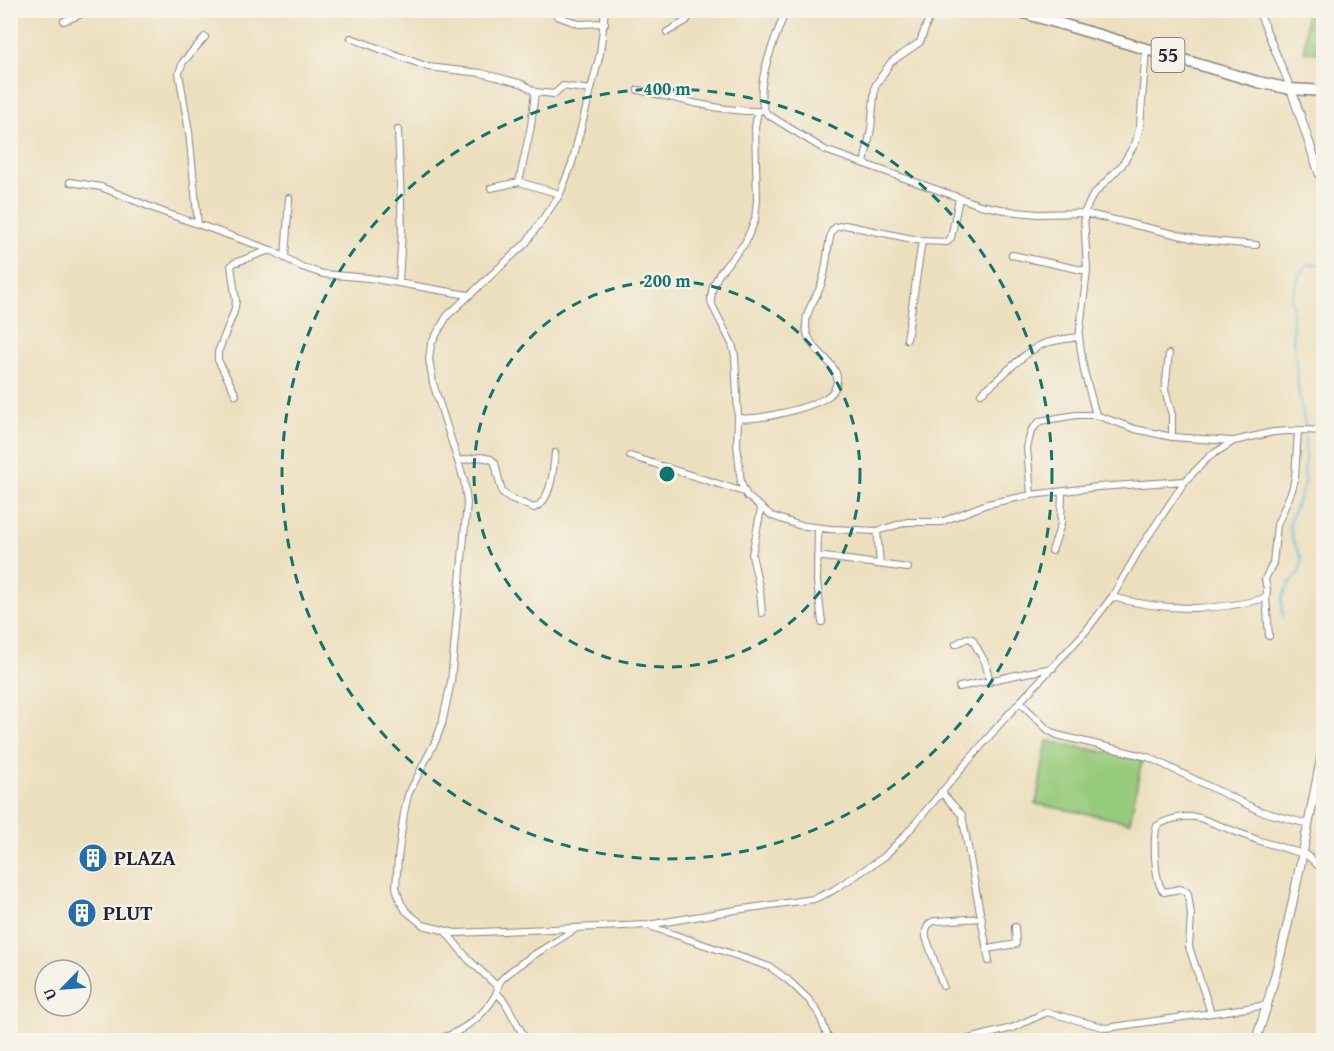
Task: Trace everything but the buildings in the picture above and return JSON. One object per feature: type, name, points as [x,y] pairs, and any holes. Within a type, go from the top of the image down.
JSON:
[{"type":"highway","name":"55","points":[[1014,10],[1258,82],[1323,92]]},
{"type":"street","points":[[64,21],[92,10]]},
{"type":"street","points":[[605,10],[600,54],[572,164],[560,194],[526,243],[447,316],[431,344],[429,359],[433,382],[459,461],[467,503],[451,682],[439,732],[408,795],[401,830],[396,880],[398,894],[406,911],[423,924],[445,932],[648,926],[814,899],[832,891],[884,857],[1020,702],[1086,631],[1112,597],[1141,547],[1185,481],[1210,456],[1234,441],[1273,432],[1321,431]]},
{"type":"street","points":[[667,32],[686,21],[693,10]]},
{"type":"street","points":[[744,493],[737,444],[738,418],[734,350],[712,305],[711,298],[713,285],[719,274],[745,243],[755,220],[757,199],[755,127],[761,110],[763,76],[786,10]]},
{"type":"street","points":[[864,164],[871,129],[875,86],[891,62],[920,42],[932,10]]},
{"type":"street","points":[[1258,10],[1292,89],[1323,187]]},
{"type":"street","points":[[557,16],[579,24],[605,23]]},
{"type":"street","points":[[198,224],[189,132],[179,73],[183,62],[205,37]]},
{"type":"street","points":[[351,38],[428,67],[481,73],[523,84],[536,92],[554,94],[563,86],[590,90]]},
{"type":"street","points":[[1096,415],[1084,371],[1079,336],[1087,271],[1084,213],[1093,195],[1122,165],[1136,141],[1140,126],[1146,49]]},
{"type":"street","points":[[638,90],[708,106],[761,110],[825,150],[980,205],[1038,214],[1084,213],[1200,240],[1256,245]]},
{"type":"street","points":[[519,182],[536,92]]},
{"type":"street","points":[[398,130],[402,229],[399,283]]},
{"type":"street","points":[[70,182],[101,186],[163,212],[271,250],[302,267],[335,276],[369,278],[468,295]]},
{"type":"street","points":[[491,188],[519,182],[560,194]]},
{"type":"street","points":[[285,258],[289,198]]},
{"type":"street","points":[[738,418],[768,417],[817,402],[833,392],[837,383],[836,373],[811,343],[806,322],[822,283],[832,231],[844,225],[943,243],[951,238],[959,198]]},
{"type":"street","points":[[907,339],[922,241]]},
{"type":"street","points":[[236,395],[218,360],[218,352],[236,301],[231,266],[233,263],[271,250]]},
{"type":"street","points":[[1012,255],[1087,271]]},
{"type":"street","points":[[981,393],[1023,357],[1041,345],[1079,336]]},
{"type":"street","points":[[1169,354],[1165,390],[1172,415],[1172,437]]},
{"type":"street","points":[[1031,495],[1027,448],[1034,426],[1040,421],[1058,417],[1096,415],[1135,429],[1172,437],[1234,441]]},
{"type":"street","points":[[1269,636],[1265,579],[1273,562],[1277,525],[1295,478],[1301,430]]},
{"type":"street","points":[[459,461],[480,457],[491,459],[495,464],[502,492],[534,508],[542,504],[548,491],[555,453]]},
{"type":"street","points":[[630,456],[744,493],[761,509],[784,521],[818,528],[877,531],[907,522],[941,522],[987,504],[1031,495],[1185,481]]},
{"type":"street","points":[[1052,551],[1061,524],[1062,492]]},
{"type":"street","points":[[761,509],[752,555],[762,613]]},
{"type":"street","points":[[818,528],[817,582],[822,622]]},
{"type":"street","points":[[877,531],[880,564]]},
{"type":"street","points":[[817,556],[908,568]]},
{"type":"street","points":[[1112,597],[1142,605],[1208,609],[1266,598]]},
{"type":"street","points":[[956,644],[967,638],[972,639],[985,662],[990,682]]},
{"type":"street","points":[[959,687],[1053,668]]},
{"type":"street","points":[[1020,702],[1048,730],[1057,735],[1148,757],[1260,812],[1308,824]]},
{"type":"street","points":[[1256,1041],[1285,940],[1323,744]]},
{"type":"street","points":[[941,792],[962,815],[989,961]]},
{"type":"street","points":[[1211,1013],[1189,947],[1191,915],[1188,894],[1180,889],[1164,892],[1158,884],[1155,839],[1157,826],[1167,820],[1195,817],[1303,854],[1323,871]]},
{"type":"street","points":[[943,986],[926,937],[926,929],[933,921],[982,918]]},
{"type":"street","points":[[648,926],[770,967],[788,980],[808,1000],[819,1014],[829,1041]]},
{"type":"street","points":[[987,949],[1016,944],[1015,927]]},
{"type":"street","points":[[437,1041],[470,1024],[484,1011],[502,978],[576,929]]},
{"type":"street","points":[[445,932],[497,989],[526,1041]]},
{"type":"street","points":[[965,1041],[1012,1028],[1047,1012],[1106,1028],[1268,1005]]},
{"type":"green space","points":[[1306,11],[1323,11],[1323,53],[1305,52]]},
{"type":"green space","points":[[1047,741],[1142,759],[1130,822],[1036,804]]},
{"type":"waterway","points":[[1283,617],[1282,599],[1288,585],[1299,573],[1302,559],[1293,541],[1289,524],[1304,485],[1305,457],[1305,424],[1299,395],[1293,336],[1292,296],[1299,276],[1307,264],[1319,264],[1324,261]]},
{"type":"place","name":"PLAZA","points":[[93,858]]},
{"type":"place","name":"PLUT","points":[[82,913]]}]
